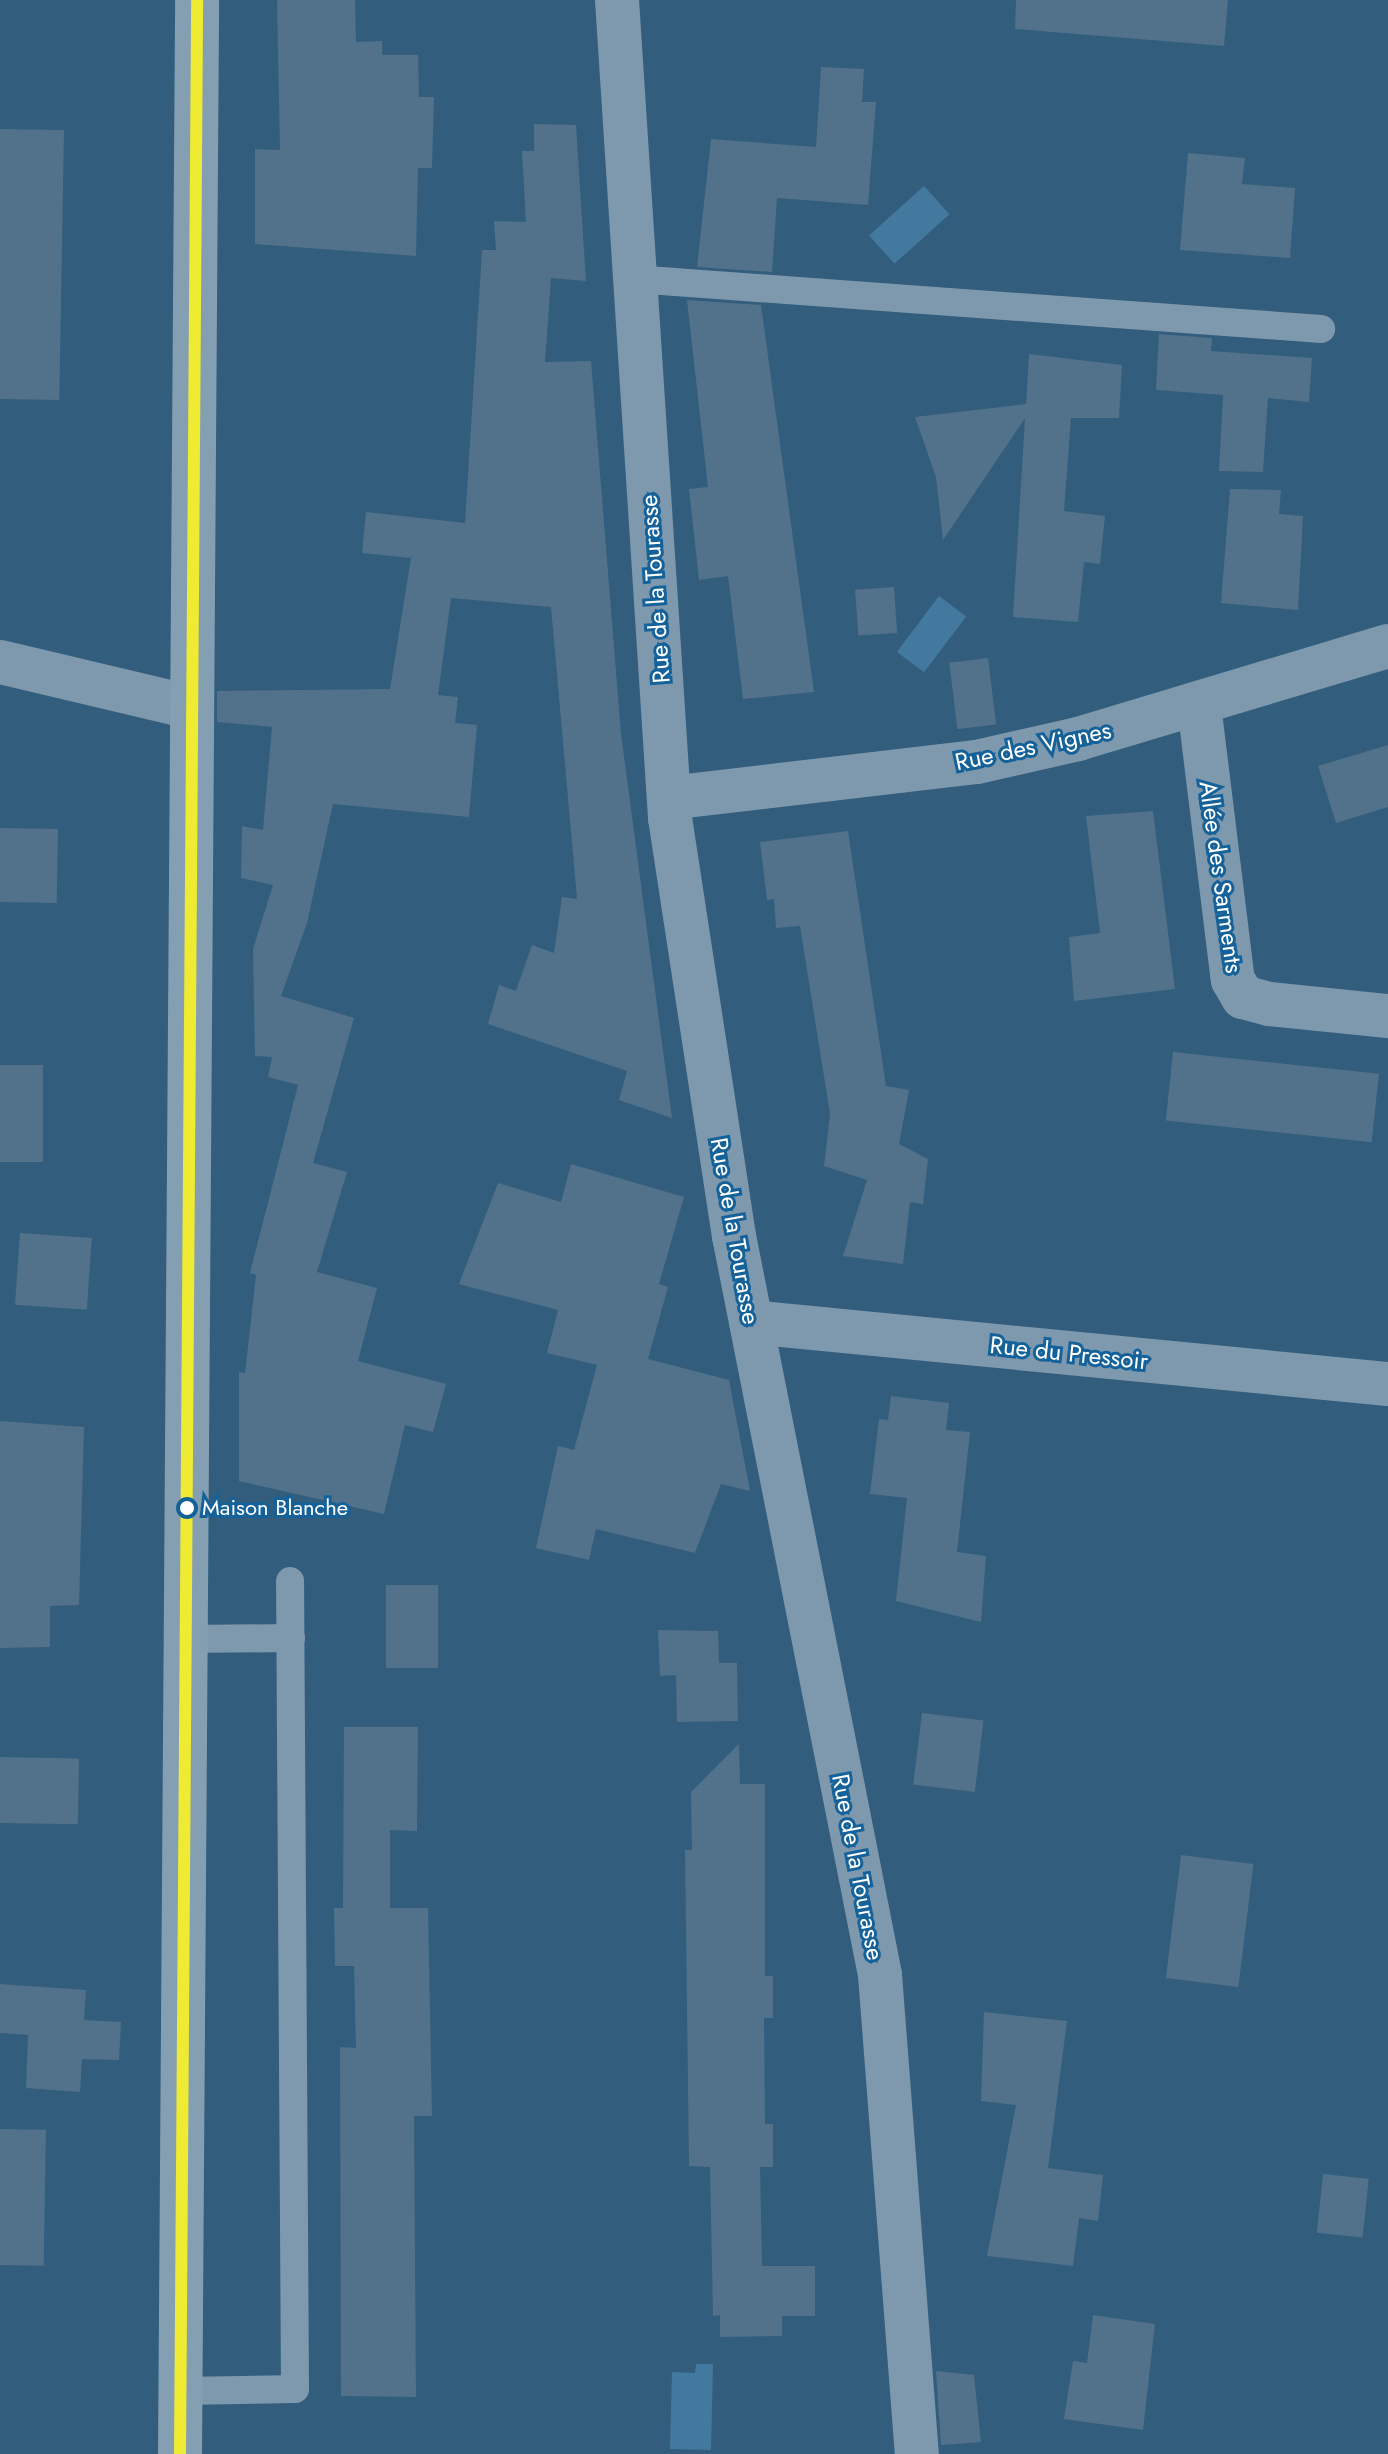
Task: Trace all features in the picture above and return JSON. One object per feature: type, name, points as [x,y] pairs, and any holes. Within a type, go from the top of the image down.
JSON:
[{"type":"main road","points":[[180,2454],[183,1639],[197,0]]},
{"type":"street","name":"Rue de la Tourasse","points":[[617,0],[669,798],[751,1322],[880,1975],[917,2454]]},
{"type":"street","name":"Rue des Vignes","points":[[669,798],[977,762],[1199,705],[1388,646]]},
{"type":"street","points":[[0,662],[190,707]]},
{"type":"street","name":"Allée des Sarments","points":[[1199,705],[1233,980],[1243,997],[1269,1004],[1388,1016]]},
{"type":"street","name":"Rue du Pressoir","points":[[751,1322],[1388,1384]]},
{"type":"lane","points":[[634,279],[1321,329]]},
{"type":"lane","points":[[181,2391],[295,2389],[290,1581]]},
{"type":"lane","points":[[183,1639],[291,1638]]},
{"type":"water","points":[[924,186],[949,214],[894,264],[869,236]]},
{"type":"water","points":[[939,596],[966,616],[924,672],[897,652]]},
{"type":"water","points":[[696,2364],[713,2364],[711,2450],[670,2449],[672,2372],[695,2373]]},
{"type":"building","points":[[277,0],[355,0],[356,42],[382,41],[382,55],[418,55],[419,97],[434,97],[432,168],[418,168],[416,256],[255,244],[255,149],[280,150]]},
{"type":"building","points":[[1016,0],[1228,0],[1224,46],[1015,29]]},
{"type":"building","points":[[821,67],[864,69],[862,102],[876,102],[868,205],[777,198],[772,272],[697,267],[711,139],[816,147]]},
{"type":"building","points":[[534,124],[576,125],[586,281],[551,278],[545,362],[591,361],[621,734],[672,1118],[619,1100],[627,1071],[488,1024],[499,985],[516,991],[532,945],[554,953],[562,897],[577,899],[551,607],[451,598],[438,695],[458,697],[455,723],[477,725],[469,817],[333,804],[307,923],[281,996],[354,1018],[313,1163],[347,1172],[317,1272],[377,1288],[358,1361],[446,1384],[433,1432],[405,1425],[384,1514],[239,1481],[239,1372],[245,1373],[256,1275],[250,1273],[298,1085],[268,1077],[272,1057],[255,1056],[253,949],[273,885],[241,878],[242,826],[263,830],[272,727],[217,722],[217,691],[390,689],[411,558],[362,553],[366,512],[465,523],[482,250],[496,250],[494,221],[526,222],[522,151],[534,151]]},
{"type":"building","points":[[0,129],[64,130],[59,400],[0,399]]},
{"type":"building","points":[[1188,153],[1245,158],[1242,184],[1295,188],[1290,258],[1180,250]]},
{"type":"building","points":[[687,300],[761,305],[814,692],[743,699],[728,576],[699,580],[689,489],[708,487]]},
{"type":"building","points":[[1159,334],[1212,338],[1211,351],[1312,358],[1309,402],[1268,398],[1263,472],[1219,471],[1223,395],[1156,390]]},
{"type":"building","points":[[1029,354],[1122,365],[1119,418],[1071,418],[1064,511],[1105,516],[1100,564],[1084,562],[1078,622],[1013,617],[1025,418],[943,540],[936,477],[915,417],[1026,404]]},
{"type":"building","points":[[1230,489],[1281,490],[1279,514],[1303,516],[1298,610],[1221,603]]},
{"type":"building","points":[[894,587],[897,633],[858,636],[855,590]]},
{"type":"building","points":[[988,658],[996,725],[957,729],[949,663]]},
{"type":"building","points":[[1388,745],[1388,807],[1336,823],[1318,766]]},
{"type":"building","points":[[1153,811],[1175,989],[1074,1001],[1069,937],[1100,933],[1086,816]]},
{"type":"building","points":[[0,828],[58,829],[57,903],[0,902]]},
{"type":"building","points":[[848,831],[886,1086],[909,1090],[899,1144],[928,1159],[923,1204],[910,1202],[903,1264],[843,1256],[867,1180],[824,1166],[830,1114],[800,926],[776,928],[774,899],[767,900],[760,842]]},
{"type":"building","points":[[1173,1052],[1379,1074],[1372,1142],[1166,1121]]},
{"type":"building","points":[[0,1065],[43,1065],[43,1162],[0,1162]]},
{"type":"building","points":[[571,1164],[684,1197],[659,1284],[668,1287],[648,1359],[729,1380],[750,1491],[721,1484],[695,1553],[596,1529],[589,1560],[536,1548],[558,1446],[574,1450],[597,1365],[547,1353],[558,1310],[459,1284],[498,1183],[561,1202]]},
{"type":"building","points":[[20,1233],[92,1238],[87,1310],[15,1305]]},
{"type":"building","points":[[891,1396],[949,1403],[946,1430],[970,1432],[957,1552],[986,1556],[981,1622],[896,1601],[907,1498],[870,1494],[879,1419],[888,1420]]},
{"type":"building","points":[[0,1421],[84,1427],[79,1605],[50,1606],[50,1647],[0,1648]]},
{"type":"building","points":[[386,1585],[438,1585],[438,1668],[386,1668]]},
{"type":"building","points":[[658,1630],[718,1631],[719,1663],[737,1663],[738,1721],[677,1722],[676,1675],[660,1676]]},
{"type":"building","points":[[922,1713],[984,1721],[975,1792],[913,1784]]},
{"type":"building","points":[[344,1727],[418,1727],[417,1831],[390,1830],[390,1908],[428,1908],[432,2116],[414,2116],[416,2397],[341,2396],[340,2047],[356,2048],[354,1966],[335,1966],[334,1908],[343,1908]]},
{"type":"building","points":[[739,1744],[740,1784],[765,1784],[765,1976],[773,1976],[773,2018],[764,2018],[765,2124],[773,2124],[773,2167],[760,2167],[762,2266],[815,2266],[815,2316],[782,2316],[782,2336],[720,2337],[720,2315],[713,2316],[710,2167],[689,2166],[685,1850],[692,1850],[691,1792]]},
{"type":"building","points":[[0,1757],[79,1758],[78,1824],[0,1823]]},
{"type":"building","points":[[1181,1855],[1253,1864],[1238,1987],[1166,1978]]},
{"type":"building","points":[[0,1984],[86,1990],[84,2020],[121,2022],[119,2060],[82,2059],[80,2092],[26,2088],[28,2035],[0,2033]]},
{"type":"building","points":[[984,2012],[1067,2021],[1048,2168],[1103,2175],[1098,2221],[1079,2218],[1073,2266],[987,2256],[1016,2105],[981,2101]]},
{"type":"building","points":[[0,2129],[46,2130],[44,2266],[0,2265]]},
{"type":"building","points":[[1323,2174],[1369,2179],[1363,2237],[1317,2233]]},
{"type":"building","points":[[1093,2315],[1155,2324],[1143,2430],[1064,2419],[1073,2361],[1087,2363]]},
{"type":"building","points":[[936,2371],[974,2375],[981,2442],[941,2445]]},
{"type":"transit line","points":[[180,2454],[197,0]]},
{"type":"place","name":"Maison Blanche","points":[[187,1508]]}]
